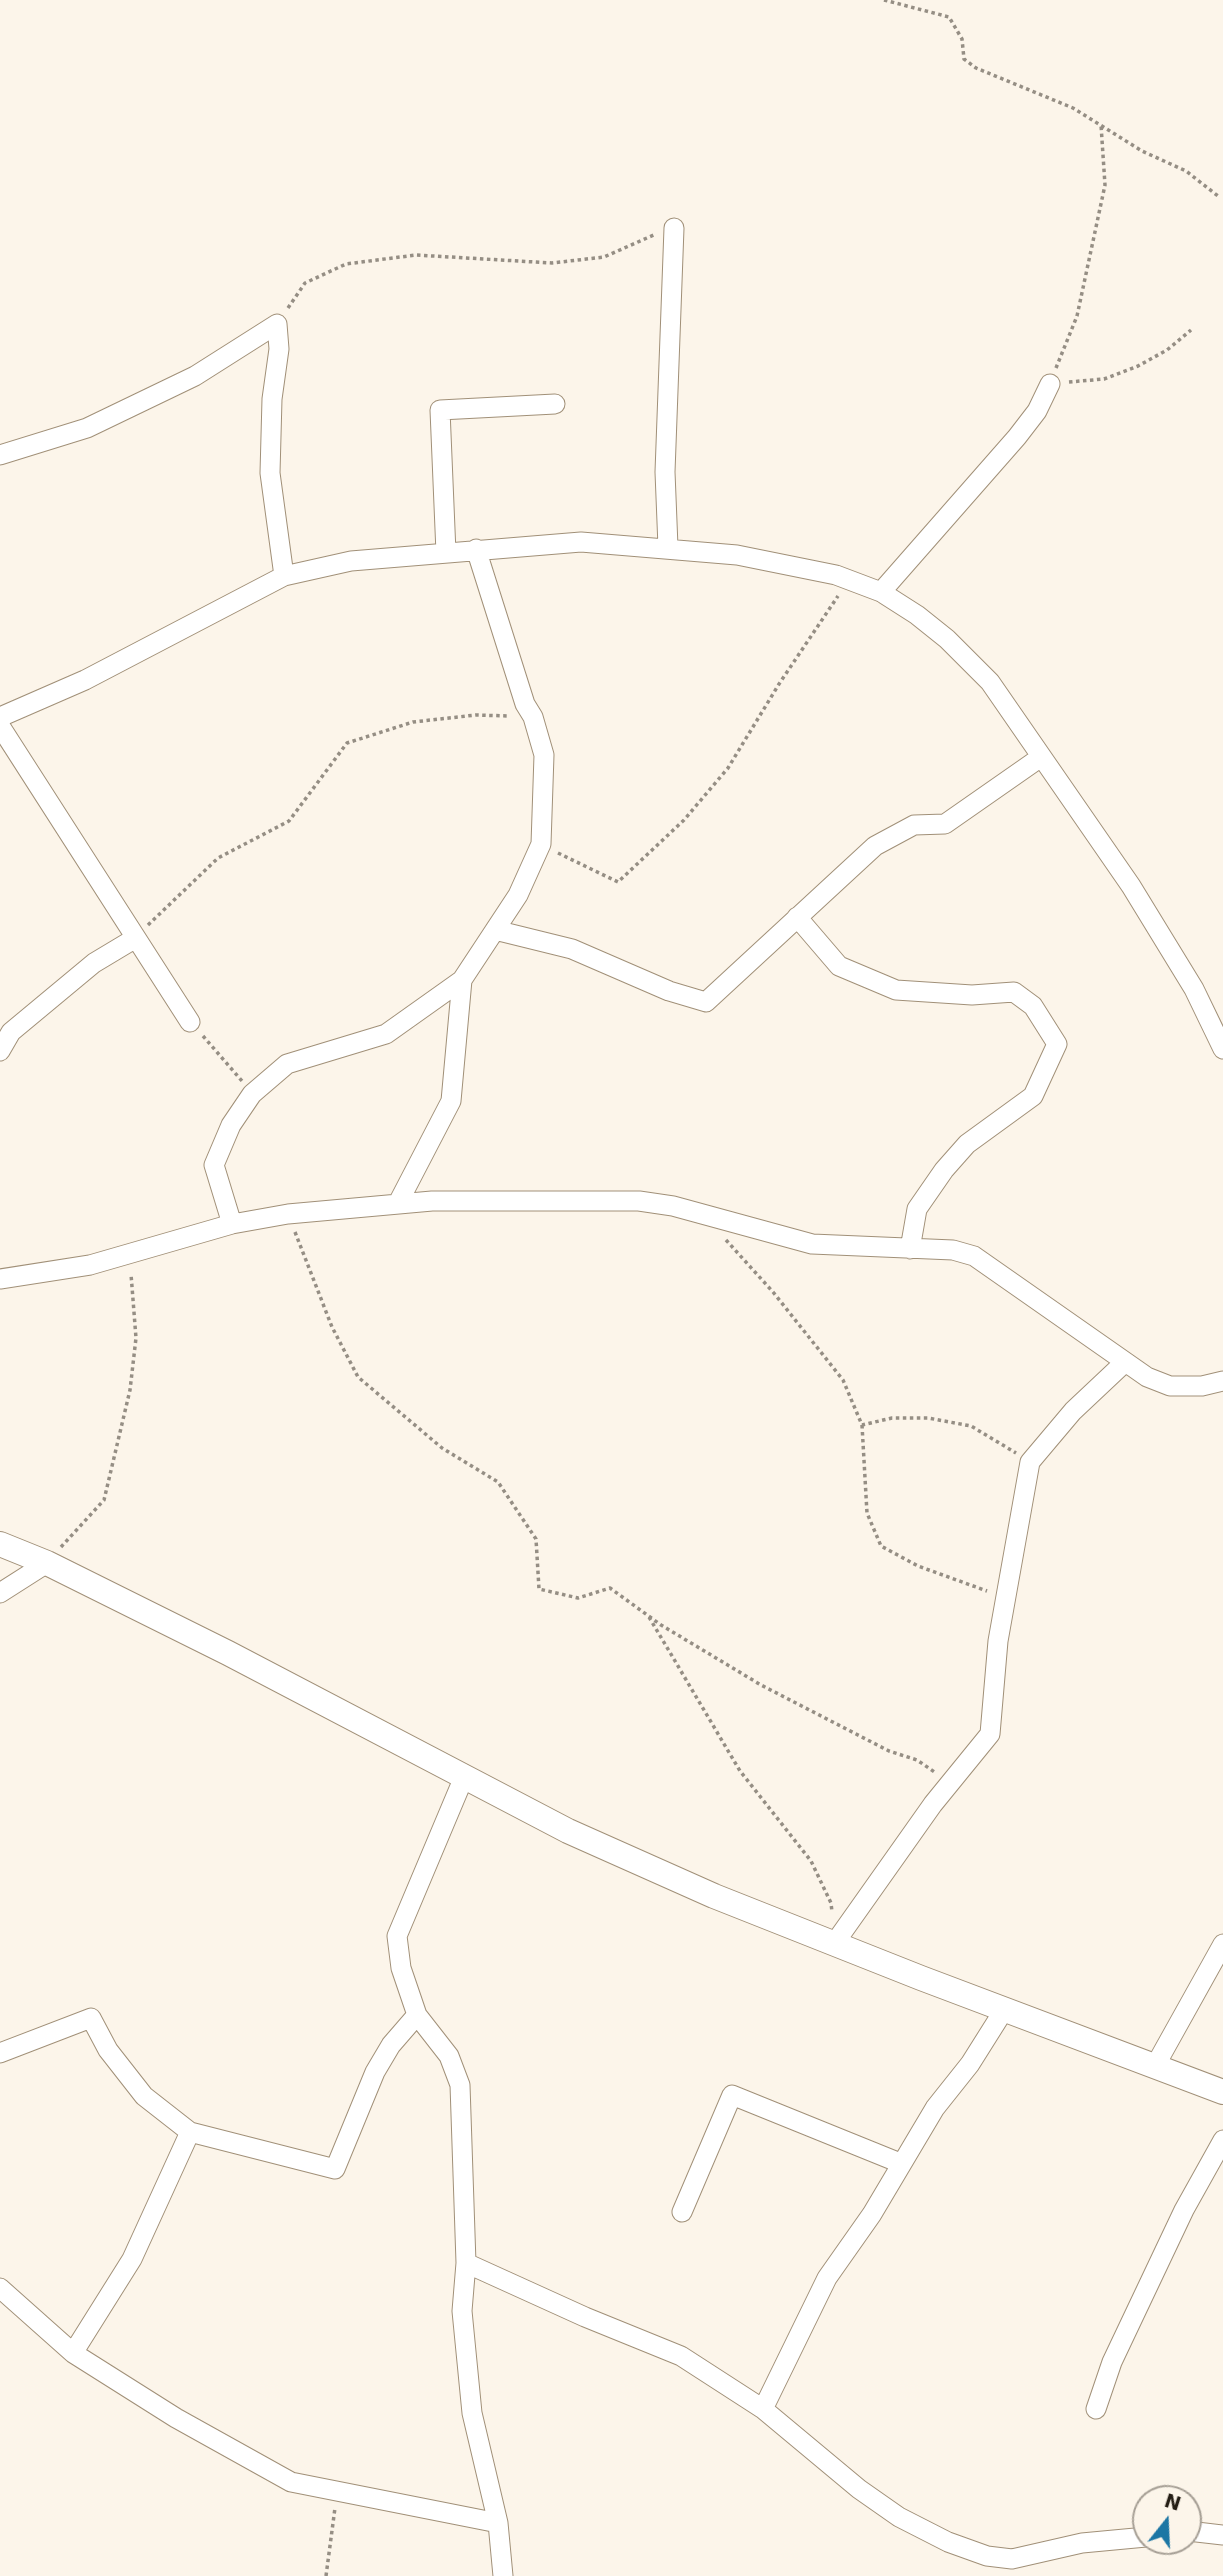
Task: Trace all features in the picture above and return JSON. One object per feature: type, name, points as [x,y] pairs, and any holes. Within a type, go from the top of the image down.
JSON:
[{"type":"main road","points":[[0,1544],[47,1563],[568,1831],[714,1896],[834,1944],[1223,2092]]},
{"type":"street","points":[[668,547],[665,472],[674,228]]},
{"type":"street","points":[[0,455],[87,428],[183,382],[277,324],[279,349],[272,399],[270,472],[284,576]]},
{"type":"street","points":[[881,592],[1017,437],[1037,411],[1050,384]]},
{"type":"street","points":[[446,553],[440,410],[555,404]]},
{"type":"street","points":[[0,717],[85,680],[284,576],[351,561],[581,542],[668,547],[737,555],[849,580],[881,592],[947,639],[990,682],[1166,942],[1194,989],[1223,1049]]},
{"type":"street","points":[[232,1224],[214,1165],[231,1125],[251,1094],[287,1064],[386,1034],[462,980],[518,895],[541,844],[544,755],[476,549]]},
{"type":"street","points":[[0,726],[134,939],[190,1022]]},
{"type":"street","points":[[495,930],[572,949],[668,991],[706,1002],[876,846],[914,825],[946,824],[1041,757]]},
{"type":"street","points":[[797,917],[839,966],[896,990],[972,995],[1014,992],[1033,1006],[1057,1044],[1033,1096],[967,1144],[916,1209],[910,1249]]},
{"type":"street","points":[[0,1051],[11,1032],[94,963],[134,939]]},
{"type":"street","points":[[398,1203],[451,1101],[462,980]]},
{"type":"street","points":[[0,1279],[90,1265],[232,1224],[288,1214],[398,1203],[639,1201],[812,1244],[953,1250],[974,1256],[1033,1294],[1124,1363],[1170,1386],[1202,1386],[1223,1381]]},
{"type":"street","points":[[834,1944],[951,1782],[990,1734],[1005,1597],[1030,1462],[1073,1411],[1124,1363]]},
{"type":"street","points":[[0,1593],[47,1563]]},
{"type":"street","points":[[464,1776],[397,1936],[401,1968],[417,2015],[449,2056],[460,2085],[466,2263],[462,2311],[472,2413],[498,2523],[503,2576]]},
{"type":"street","points":[[1155,2066],[1223,1944]]},
{"type":"street","points":[[762,2409],[827,2278],[872,2214],[900,2163],[1004,2010]]},
{"type":"street","points":[[0,2053],[91,2018],[108,2050],[144,2096],[190,2132],[335,2169],[375,2072],[391,2045],[417,2015]]},
{"type":"street","points":[[682,2212],[732,2095],[900,2163]]},
{"type":"street","points":[[73,2353],[132,2259],[190,2132]]},
{"type":"street","points":[[1096,2410],[1112,2362],[1184,2210],[1223,2140]]},
{"type":"street","points":[[466,2263],[585,2318],[681,2356],[762,2409],[859,2489],[899,2517],[948,2542],[987,2556],[1012,2559],[1082,2543],[1132,2538]]},
{"type":"street","points":[[0,2288],[73,2353],[176,2418],[291,2482],[498,2523]]},
{"type":"street","points":[[1202,2533],[1223,2535]]},
{"type":"path","points":[[884,0],[949,17],[962,39],[964,59],[976,68],[1073,108],[1142,151],[1186,171],[1218,196]]},
{"type":"path","points":[[1101,125],[1105,185],[1077,316],[1050,384],[1104,379],[1167,350],[1191,330]]},
{"type":"path","points":[[277,324],[306,283],[345,264],[416,255],[552,263],[604,257],[632,243],[674,228]]},
{"type":"path","points":[[541,844],[618,882],[684,820],[728,768],[779,684],[849,580]]},
{"type":"path","points":[[134,939],[218,858],[289,821],[347,743],[414,722],[475,715],[533,717]]},
{"type":"path","points":[[190,1022],[251,1094]]},
{"type":"path","points":[[288,1214],[332,1327],[358,1377],[442,1448],[498,1482],[536,1539],[539,1589],[578,1598],[610,1588],[648,1615],[761,1685],[889,1751],[917,1760],[951,1782]]},
{"type":"path","points":[[704,1215],[774,1292],[843,1380],[862,1425],[867,1513],[881,1546],[918,1566],[1005,1597]]},
{"type":"path","points":[[47,1563],[104,1500],[130,1390],[136,1338],[129,1254]]},
{"type":"path","points":[[862,1425],[892,1418],[928,1418],[971,1426],[1030,1462]]},
{"type":"path","points":[[648,1615],[740,1771],[811,1861],[831,1903],[834,1944]]},
{"type":"path","points":[[326,2576],[337,2492]]}]
